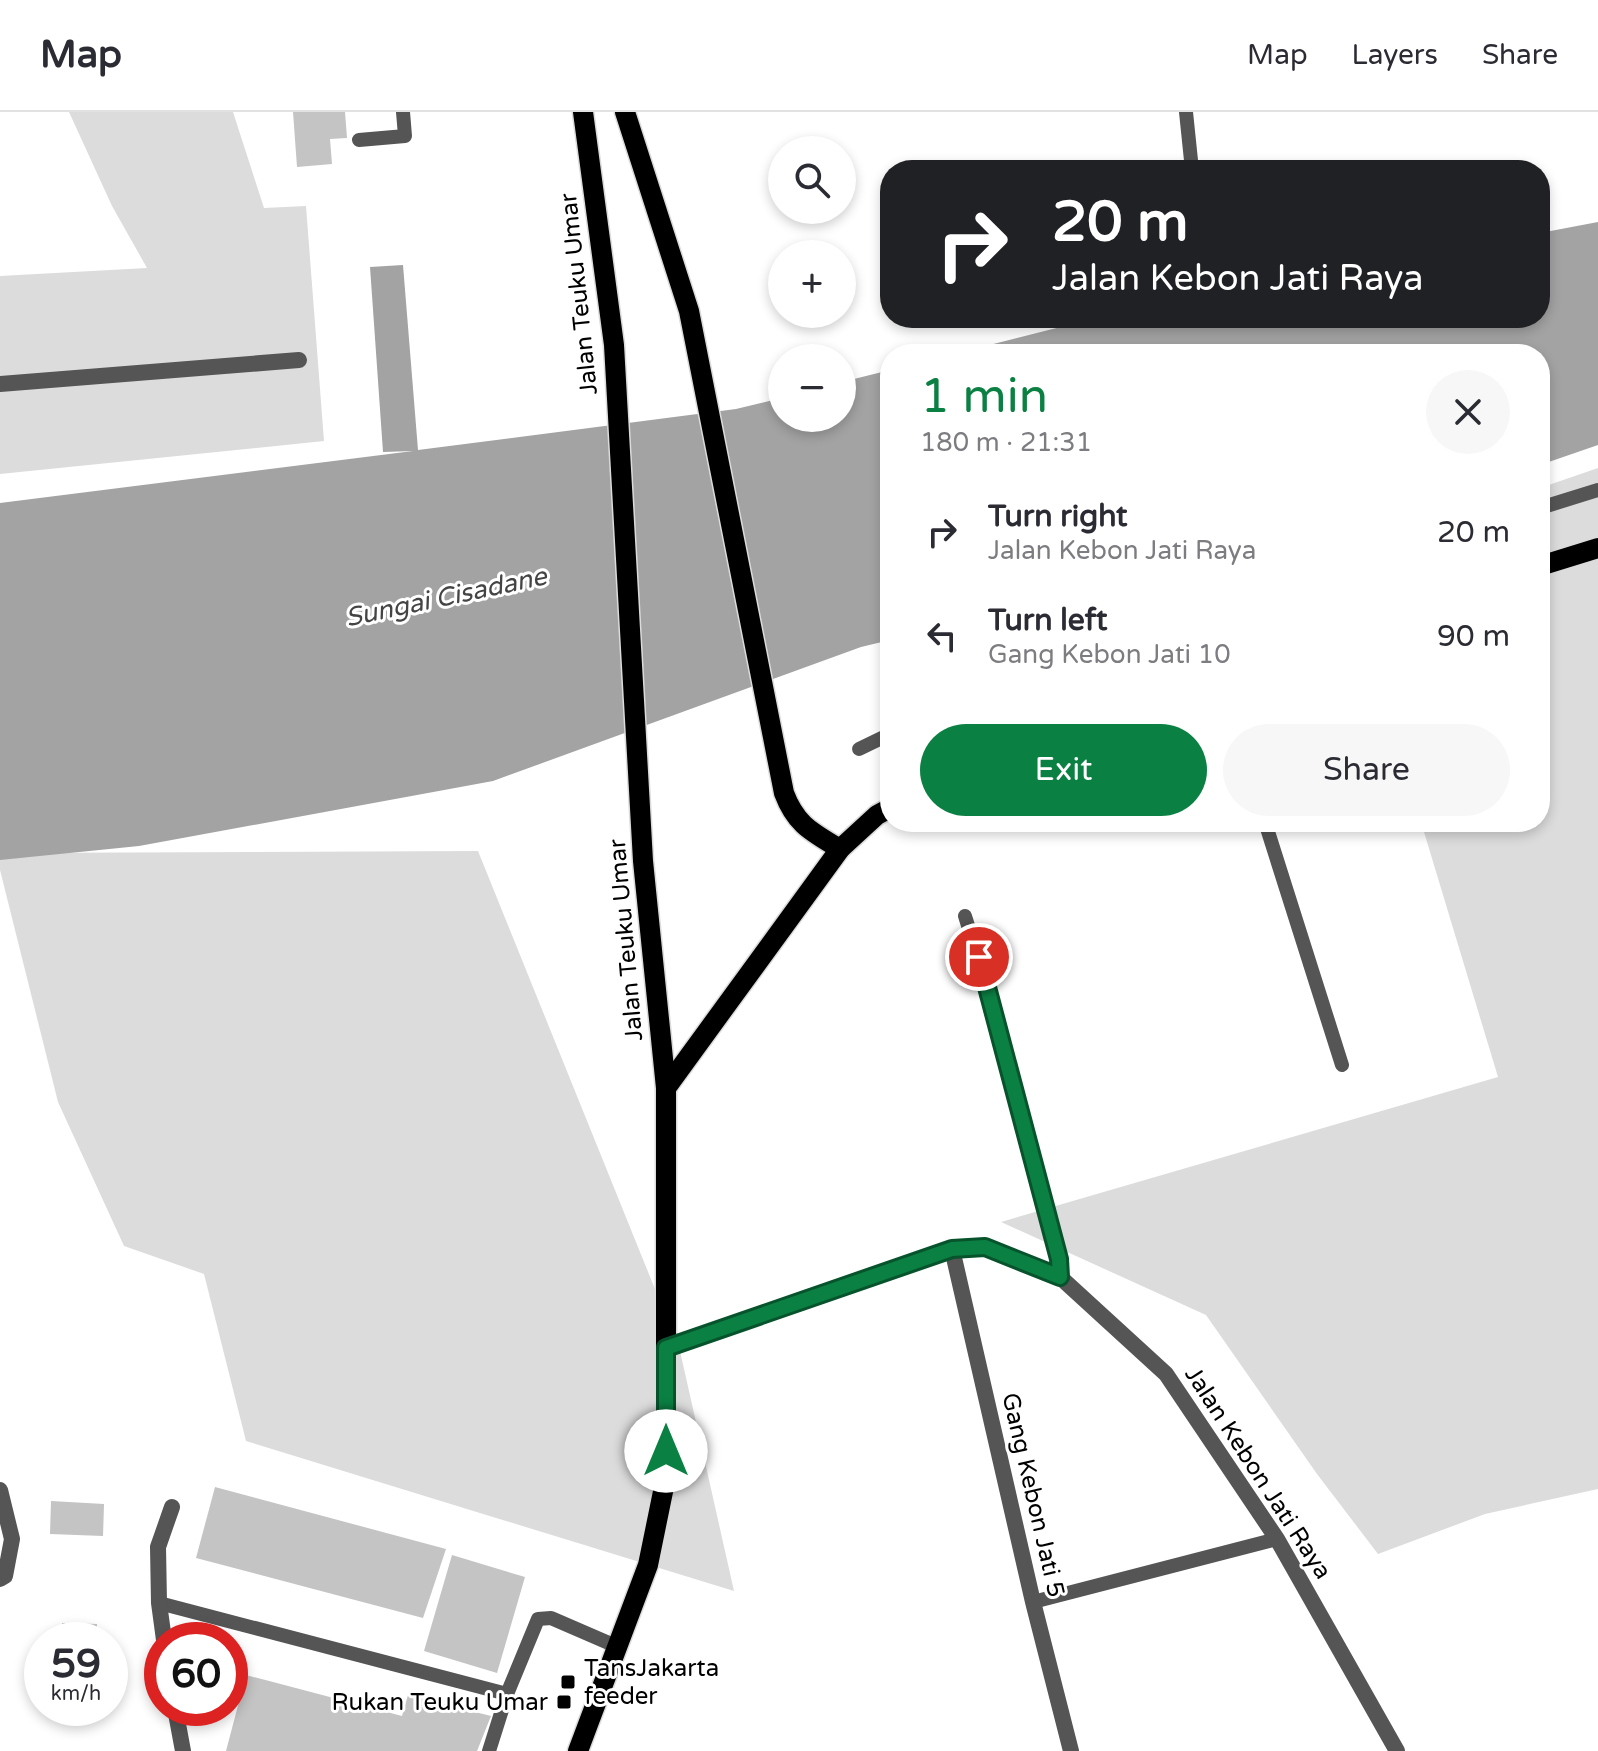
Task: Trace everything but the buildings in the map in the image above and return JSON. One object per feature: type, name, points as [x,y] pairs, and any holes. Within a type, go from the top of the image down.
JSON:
[{"type":"main road","name":"Jalan Teuku Umar","points":[[578,1751],[648,1565],[666,1477],[666,1088],[643,861],[614,345],[583,112]]},
{"type":"main road","points":[[625,112],[689,311],[784,793],[791,811],[806,829],[840,849]]},
{"type":"main road","points":[[1550,563],[1598,548]]},
{"type":"main road","points":[[666,1088],[840,849],[880,813]]},
{"type":"street","points":[[0,384],[299,360]]},
{"type":"street","name":"Jalan Kebon Jati Raya","points":[[666,1348],[952,1249],[985,1247],[1060,1277],[1166,1374],[1277,1539],[1397,1751]]},
{"type":"street","name":"Gang Kebon Jati 5","points":[[952,1249],[1033,1602],[1071,1751]]},
{"type":"street","points":[[0,1490],[12,1539],[5,1576],[0,1579]]},
{"type":"street","points":[[162,1622],[158,1547],[172,1507]]},
{"type":"street","points":[[178,1726],[183,1751]]},
{"type":"lane","points":[[359,140],[405,136],[403,112]]},
{"type":"lane","points":[[1186,112],[1191,160]]},
{"type":"lane","points":[[1550,505],[1598,490]]},
{"type":"lane","points":[[859,749],[880,739]]},
{"type":"lane","points":[[1268,832],[1342,1065]]},
{"type":"lane","points":[[965,916],[988,990],[1059,1259],[1060,1277]]},
{"type":"lane","points":[[1033,1602],[1277,1539]]},
{"type":"lane","points":[[159,1603],[507,1694]]},
{"type":"lane","points":[[489,1751],[507,1694],[538,1619],[551,1618],[618,1647]]},
{"type":"shaded area","points":[[69,112],[233,112],[264,208],[306,206],[324,441],[0,474],[0,276],[147,268],[112,206]]},
{"type":"shaded area","points":[[1598,468],[1598,1489],[1485,1514],[1378,1554],[1317,1474],[1206,1315],[1001,1222],[1498,1077],[1424,832],[1550,832],[1550,485]]},
{"type":"shaded area","points":[[478,851],[680,1351],[734,1591],[246,1441],[204,1274],[124,1246],[58,1102],[0,870],[0,853]]},
{"type":"water","points":[[1598,222],[1598,445],[1550,462],[1550,344],[993,344],[1057,328],[1550,328],[1550,231]]},
{"type":"water","name":"Sungai Cisadane","points":[[403,265],[418,450],[736,409],[768,401],[768,432],[856,432],[856,378],[880,372],[880,642],[493,781],[139,846],[0,860],[0,503],[413,451],[383,452],[370,267]]},
{"type":"place","name":"TansJakarta feeder","points":[[568,1682]]},
{"type":"place","name":"Rukan Teuku Umar","points":[[564,1702]]},
{"type":"route","points":[[666,1451],[666,1348],[952,1249],[985,1247],[1060,1277],[1059,1259],[979,957]]}]
